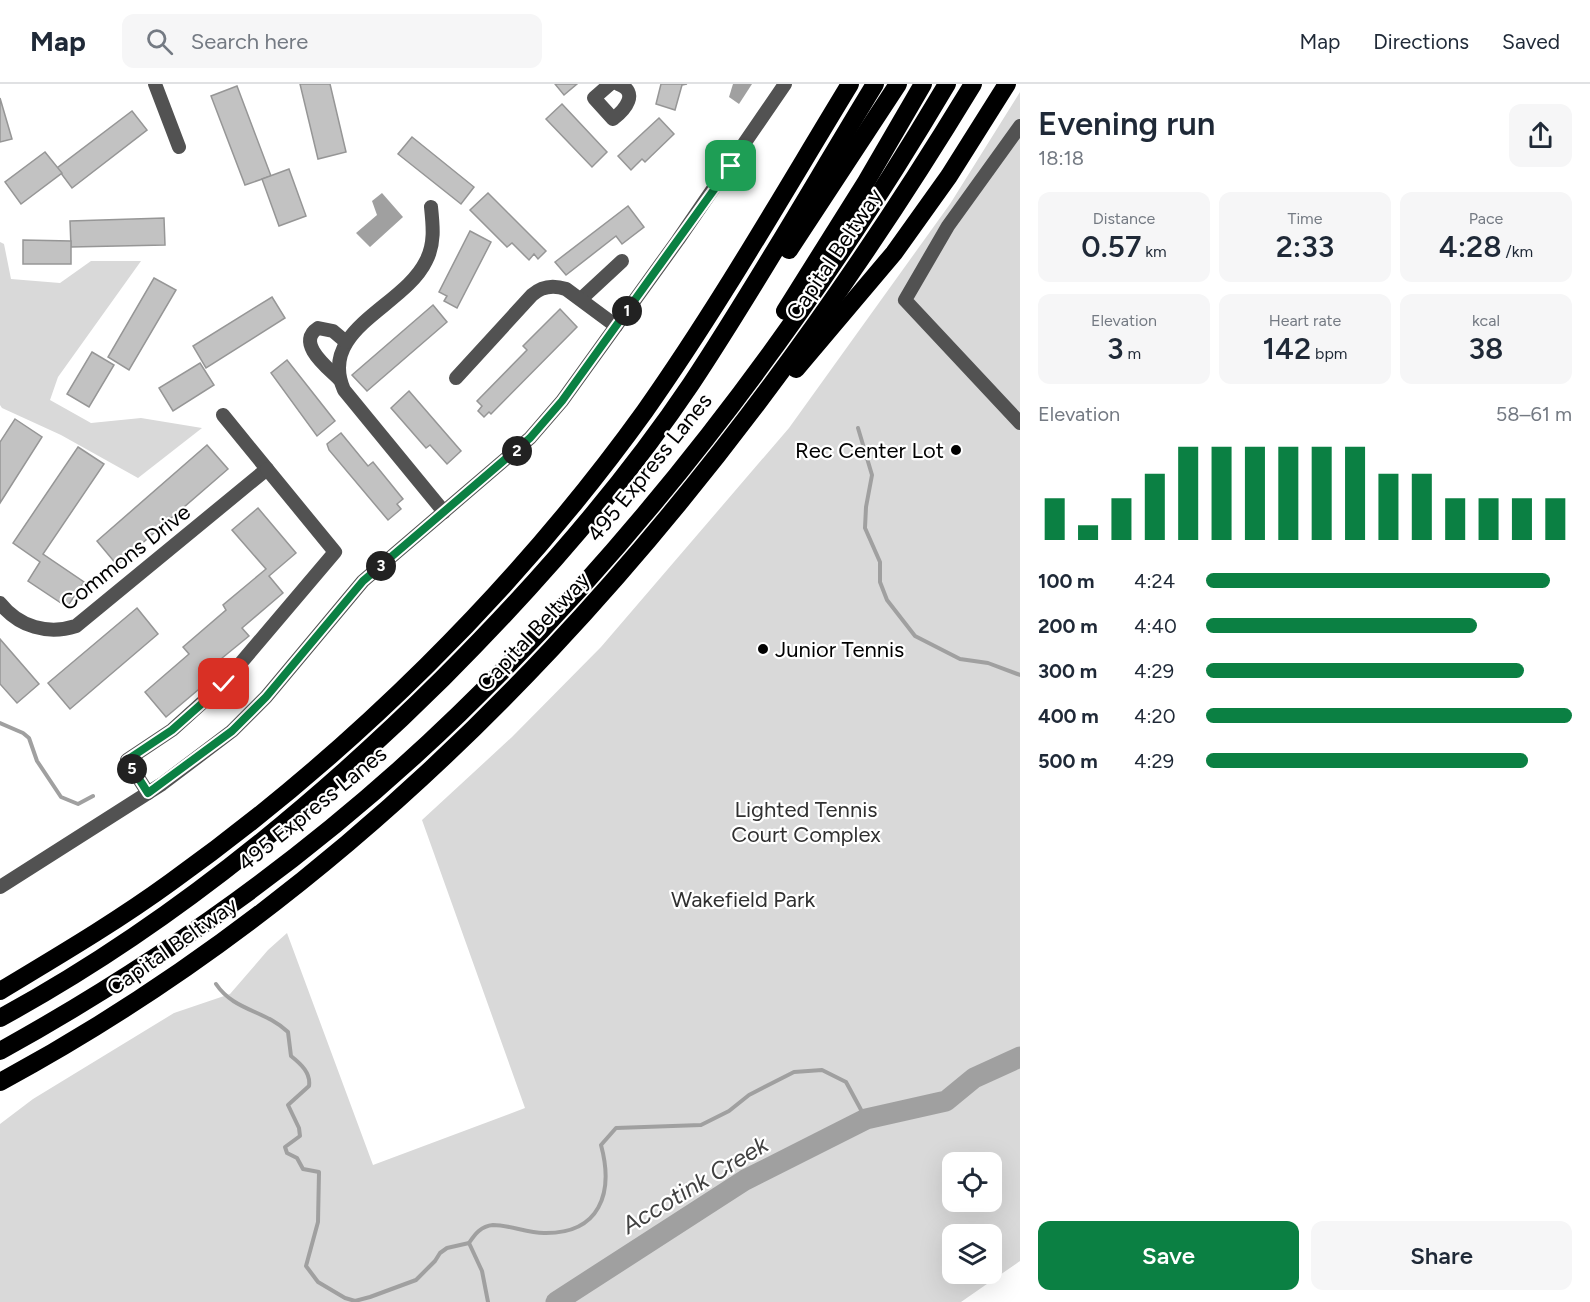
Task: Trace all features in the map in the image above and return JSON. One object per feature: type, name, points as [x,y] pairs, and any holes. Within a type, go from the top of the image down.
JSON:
[{"type":"highway","points":[[0,991],[81,942],[172,881],[282,796],[377,711],[493,595],[588,485],[645,411],[711,310],[850,84]]},
{"type":"highway","name":"495 Express Lanes","points":[[0,1018],[101,957],[184,901],[328,787],[494,627],[558,556],[645,447],[690,385],[767,264],[875,84]]},
{"type":"highway","points":[[645,447],[745,316],[898,84]]},
{"type":"highway","points":[[676,475],[834,234],[923,84]]},
{"type":"highway","name":"495 Express Lanes","points":[[0,1051],[126,976],[175,943],[350,811],[450,722],[493,680],[597,567],[676,475],[747,384],[886,183],[947,84]]},
{"type":"highway","name":"Capital Beltway","points":[[0,1082],[105,1021],[224,941],[378,819],[455,747],[558,642],[708,470],[847,280],[973,84]]},
{"type":"highway","points":[[708,470],[878,275],[949,176],[1007,84]]},
{"type":"street","points":[[154,84],[179,147]]},
{"type":"street","points":[[0,887],[148,793],[232,731],[266,697],[363,581],[530,438],[562,401],[731,166],[785,84]]},
{"type":"street","points":[[1020,126],[948,226],[905,300],[1020,423]]},
{"type":"street","points":[[339,379],[339,359],[346,342],[408,286],[421,271],[433,239],[431,207]]},
{"type":"street","points":[[581,300],[622,261]]},
{"type":"street","points":[[456,378],[536,291],[559,286],[616,326]]},
{"type":"street","points":[[346,342],[333,331],[318,328],[311,336],[310,342],[317,357],[339,379],[356,406],[444,512]]},
{"type":"street","points":[[148,793],[127,760],[172,730],[224,684],[335,552],[223,415]]},
{"type":"street","name":"Commons Drive","points":[[0,603],[6,610],[32,627],[60,631],[76,626],[267,469]]},
{"type":"green space","name":"Wakefield Park","points":[[1020,92],[1020,1261],[1002,1274],[1002,1224],[942,1224],[942,1284],[987,1284],[961,1302],[0,1302],[0,1124],[33,1099],[174,1013],[230,994],[268,950],[287,933],[373,1165],[525,1108],[422,820],[512,737],[601,647],[789,428],[950,204]]},
{"type":"green space","points":[[0,242],[4,244],[11,279],[60,283],[91,261],[141,261],[58,377],[50,400],[91,423],[141,418],[202,428],[138,478],[61,435],[2,408],[0,405]]},
{"type":"shaded area","points":[[733,84],[752,84],[739,104],[729,97]]},
{"type":"shaded area","points":[[382,193],[403,217],[370,247],[356,233],[377,215],[372,201]]},
{"type":"building","points":[[300,84],[330,84],[346,152],[318,159]]},
{"type":"building","points":[[555,84],[577,84],[564,95]]},
{"type":"building","points":[[661,84],[687,84],[682,85],[675,110],[656,104]]},
{"type":"building","points":[[237,86],[271,176],[245,185],[211,96]]},
{"type":"building","points":[[0,98],[12,139],[0,142]]},
{"type":"building","points":[[562,104],[607,152],[592,167],[546,119]]},
{"type":"building","points":[[132,111],[147,130],[72,188],[57,168]]},
{"type":"building","points":[[659,118],[674,134],[645,162],[642,159],[631,170],[618,156]]},
{"type":"building","points":[[412,137],[474,187],[461,204],[398,154]]},
{"type":"building","points":[[45,152],[62,173],[21,204],[5,182]]},
{"type":"building","points":[[289,169],[306,216],[279,226],[262,179]]},
{"type":"building","points":[[488,193],[546,251],[538,259],[534,254],[529,260],[512,243],[507,247],[470,210]]},
{"type":"building","points":[[628,206],[644,227],[622,244],[616,236],[566,275],[555,262]]},
{"type":"building","points":[[164,218],[165,245],[71,247],[70,221]]},
{"type":"building","points":[[470,231],[491,242],[457,308],[444,301],[447,296],[439,292]]},
{"type":"building","points":[[23,240],[71,241],[71,264],[23,264]]},
{"type":"building","points":[[154,278],[176,290],[129,370],[108,357]]},
{"type":"building","points":[[272,297],[285,318],[206,368],[193,346]]},
{"type":"building","points":[[433,305],[447,322],[367,391],[352,375]]},
{"type":"building","points":[[560,309],[577,327],[491,414],[489,412],[484,417],[478,411],[482,406],[477,401],[527,350],[523,346]]},
{"type":"building","points":[[92,352],[114,365],[89,407],[67,394]]},
{"type":"building","points":[[287,360],[335,421],[317,436],[271,373]]},
{"type":"building","points":[[200,363],[214,385],[173,411],[159,388]]},
{"type":"building","points":[[409,391],[461,451],[447,464],[430,445],[426,448],[391,408]]},
{"type":"building","points":[[15,419],[42,437],[0,503],[0,442]]},
{"type":"building","points":[[341,433],[368,466],[373,462],[403,499],[397,504],[401,509],[388,520],[329,450],[327,444]]},
{"type":"building","points":[[207,445],[228,469],[117,565],[97,541]]},
{"type":"building","points":[[78,447],[104,464],[43,554],[84,582],[67,607],[28,581],[40,562],[13,543]]},
{"type":"building","points":[[258,508],[296,553],[269,576],[283,593],[242,628],[249,636],[205,672],[211,679],[166,717],[145,692],[189,654],[183,647],[226,610],[223,605],[266,569],[232,530]]},
{"type":"building","points":[[137,608],[158,634],[70,709],[48,683]]},
{"type":"building","points":[[0,639],[39,684],[17,703],[0,684]]},
{"type":"waterway","points":[[858,428],[872,475],[865,528],[880,562],[880,582],[887,600],[915,636],[960,659],[988,663],[1020,675]]},
{"type":"waterway","points":[[0,723],[29,738],[37,761],[61,797],[78,804],[93,796]]},
{"type":"waterway","points":[[216,984],[232,1000],[270,1019],[288,1032],[291,1056],[307,1073],[309,1086],[288,1105],[299,1128],[300,1136],[285,1147],[287,1153],[297,1158],[303,1169],[319,1172],[318,1222],[306,1266],[318,1282],[345,1298],[355,1301],[416,1280],[447,1248],[469,1243]]},
{"type":"waterway","name":"Accotink Creek","points":[[556,1302],[745,1180],[866,1119],[946,1101],[974,1078],[1020,1057]]},
{"type":"waterway","name":"Accotink Creek","points":[[488,1302],[482,1271],[469,1243],[471,1240],[479,1231],[493,1225],[544,1233],[563,1231],[578,1226],[590,1218],[603,1194],[605,1163],[601,1145],[616,1128],[701,1125],[729,1111],[749,1095],[794,1072],[822,1070],[846,1082],[866,1119]]},
{"type":"place","name":"Rec Center Lot","points":[[956,450]]},
{"type":"place","name":"Junior Tennis","points":[[763,649]]},
{"type":"route","points":[[224,684],[172,730],[127,760],[148,793],[196,760],[232,731],[266,697],[333,613],[363,581],[506,461],[530,438],[562,401],[731,166]]},
{"type":"park label","name":"Lighted Tennis Court Complex","points":[[806,822]]}]
